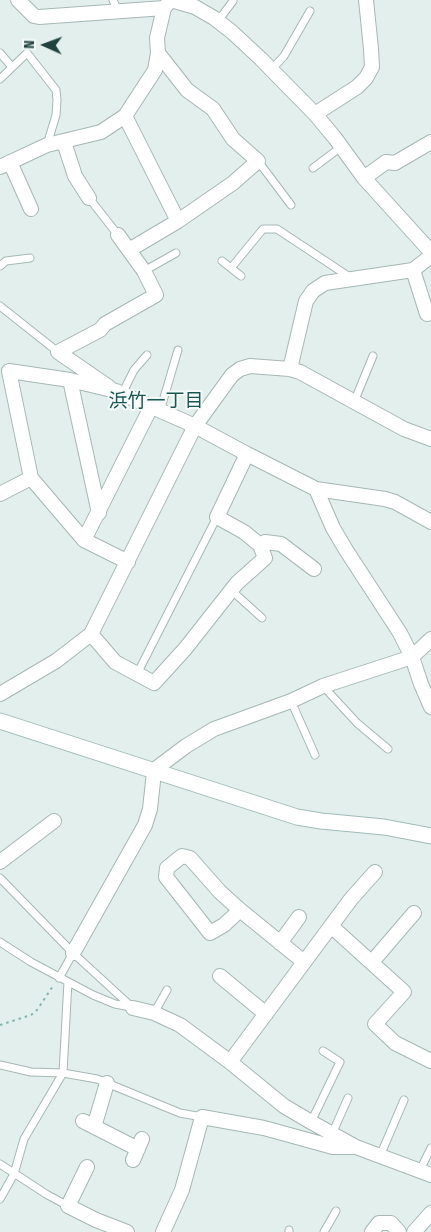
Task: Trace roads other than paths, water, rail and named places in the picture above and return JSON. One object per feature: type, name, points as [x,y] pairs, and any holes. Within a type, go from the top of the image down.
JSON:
[{"type":"street","points":[[18,0],[34,16],[39,17],[115,6],[169,3],[195,7],[218,21],[232,32],[315,114],[364,178],[431,254],[413,270],[325,283],[314,291],[306,301],[290,369]]},
{"type":"street","points":[[315,114],[356,87],[366,78],[372,67],[366,0]]},
{"type":"street","points":[[31,209],[5,164],[46,145],[101,132],[125,116],[155,70],[158,54],[156,38],[169,3]]},
{"type":"street","points":[[129,250],[178,222],[233,183],[258,161],[233,139],[213,109],[187,90],[158,54]]},
{"type":"street","points":[[125,116],[178,222]]},
{"type":"street","points":[[64,142],[75,176],[90,198]]},
{"type":"street","points":[[364,178],[386,162],[395,163],[431,142]]},
{"type":"street","points":[[118,235],[144,271],[156,295],[104,324],[100,330],[58,352],[119,393]]},
{"type":"street","points":[[413,270],[427,314]]},
{"type":"street","points":[[0,694],[56,661],[91,634],[195,426],[232,375],[240,369],[250,366],[290,369],[300,372],[404,429],[431,439]]},
{"type":"street","points":[[128,562],[84,540],[31,478],[4,370],[70,380],[119,393],[195,426],[316,489],[385,499],[395,502],[431,522]]},
{"type":"street","points":[[70,380],[99,512]]},
{"type":"street","points":[[84,540],[155,409]]},
{"type":"street","points":[[91,634],[115,662],[154,683],[185,649],[231,590],[265,558],[260,545],[244,532],[217,516],[247,454]]},
{"type":"street","points":[[0,494],[31,478]]},
{"type":"street","points":[[316,489],[333,528],[400,633],[412,657],[431,707]]},
{"type":"street","points":[[260,545],[269,541],[281,544],[314,569]]},
{"type":"street","points":[[73,953],[145,825],[150,809],[154,772],[186,746],[214,729],[290,701],[323,686],[412,657],[431,639]]},
{"type":"street","points":[[0,721],[297,817],[321,821],[384,826],[431,836]]},
{"type":"street","points":[[0,862],[54,821]]},
{"type":"street","points":[[240,910],[224,925],[210,933],[166,877],[168,868],[182,856],[190,858],[220,892],[304,962]]},
{"type":"street","points":[[230,1062],[351,898],[375,872]]},
{"type":"street","points":[[372,962],[414,913]]},
{"type":"street","points":[[280,943],[299,917]]},
{"type":"street","points":[[332,926],[404,992],[375,1024],[395,1043],[431,1061]]},
{"type":"street","points":[[220,976],[266,1014]]},
{"type":"street","points":[[134,1008],[154,1013],[180,1025],[230,1062],[284,1106],[310,1122],[356,1147],[426,1172]]},
{"type":"street","points":[[106,1083],[89,1124],[138,1149]]},
{"type":"street","points":[[163,1232],[182,1190],[202,1117],[264,1128],[333,1147],[356,1147]]},
{"type":"street","points":[[87,1166],[68,1206],[96,1220],[127,1232]]},
{"type":"street","points":[[414,1232],[431,1213]]},
{"type":"street","points":[[372,1232],[379,1223],[391,1222],[399,1232]]},
{"type":"lane","points":[[218,21],[233,1]]},
{"type":"lane","points":[[271,70],[284,56],[310,11]]},
{"type":"lane","points":[[0,80],[28,53],[56,90],[56,115],[46,145]]},
{"type":"lane","points":[[0,54],[12,68]]},
{"type":"lane","points":[[313,168],[341,147]]},
{"type":"lane","points":[[258,161],[291,205]]},
{"type":"lane","points":[[90,198],[118,235]]},
{"type":"lane","points":[[231,268],[263,229],[277,229],[351,278]]},
{"type":"lane","points":[[144,271],[176,253]]},
{"type":"lane","points":[[1,264],[6,261],[30,258]]},
{"type":"lane","points":[[222,261],[240,276]]},
{"type":"lane","points":[[0,306],[58,352]]},
{"type":"lane","points":[[155,409],[178,350]]},
{"type":"lane","points":[[119,393],[134,370],[147,355]]},
{"type":"lane","points":[[354,402],[374,356]]},
{"type":"lane","points":[[138,674],[217,516]]},
{"type":"lane","points":[[231,590],[262,618]]},
{"type":"lane","points":[[323,686],[357,723],[388,749]]},
{"type":"lane","points":[[290,701],[315,755]]},
{"type":"lane","points":[[0,878],[73,953],[134,1008]]},
{"type":"lane","points":[[0,942],[59,978],[93,995],[115,1004],[134,1008]]},
{"type":"lane","points":[[59,978],[73,953]]},
{"type":"lane","points":[[0,1199],[14,1174],[24,1139],[63,1073],[68,982]]},
{"type":"lane","points":[[154,1013],[167,990]]},
{"type":"lane","points":[[310,1122],[340,1062],[323,1051]]},
{"type":"lane","points":[[0,1065],[31,1072],[63,1073],[97,1079],[180,1112],[202,1117]]},
{"type":"lane","points":[[332,1134],[348,1098]]},
{"type":"lane","points":[[380,1156],[404,1100]]},
{"type":"lane","points":[[426,1172],[431,1148]]},
{"type":"lane","points":[[0,1164],[68,1206]]},
{"type":"lane","points":[[324,1232],[336,1211]]},
{"type":"district","name":"浜竹一丁目","points":[[156,402]]}]
